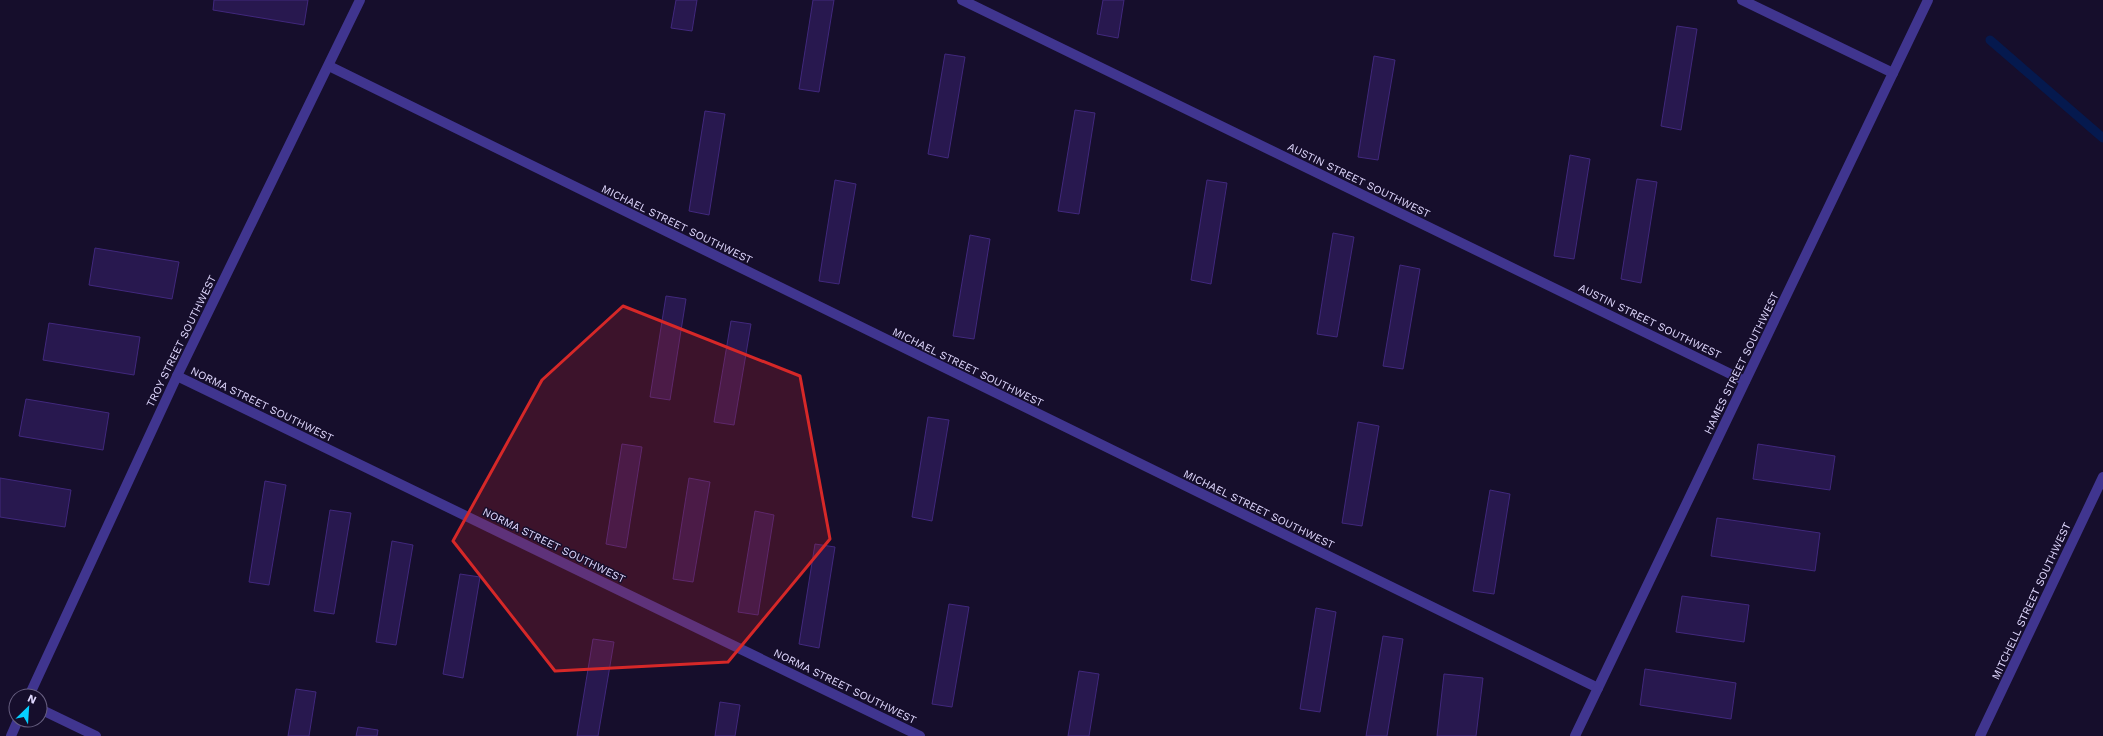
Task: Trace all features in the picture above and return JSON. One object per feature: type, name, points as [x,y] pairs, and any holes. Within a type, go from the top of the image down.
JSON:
[{"type":"street","name":"TROY STREET SOUTHWEST","points":[[34,688],[177,376],[360,0]]},
{"type":"street","name":"AUSTIN STREET SOUTHWEST","points":[[962,0],[1746,381]]},
{"type":"street","points":[[1742,0],[1893,73]]},
{"type":"street","name":"HAMES STREET SOUTHWEST","points":[[1575,736],[1928,0]]},
{"type":"street","name":"MICHAEL STREET SOUTHWEST","points":[[329,66],[1598,688]]},
{"type":"street","name":"NORMA STREET SOUTHWEST","points":[[177,376],[920,736]]},
{"type":"street","name":"MITCHELL STREET SOUTHWEST","points":[[1980,736],[2103,477]]},
{"type":"street","points":[[48,713],[96,736]]},
{"type":"highlighted area","points":[[623,306],[800,376],[830,539],[728,662],[555,671],[453,541],[542,380]]},
{"type":"building","points":[[214,0],[308,0],[304,25],[213,10]]},
{"type":"building","points":[[676,0],[697,0],[692,31],[671,28]]},
{"type":"building","points":[[813,0],[834,0],[819,92],[799,89]]},
{"type":"building","points":[[1103,0],[1124,0],[1118,38],[1097,34]]},
{"type":"building","points":[[1677,26],[1697,29],[1681,130],[1661,126]]},
{"type":"building","points":[[945,54],[965,57],[948,158],[928,154]]},
{"type":"building","points":[[1374,56],[1395,60],[1378,160],[1358,157]]},
{"type":"building","points":[[1075,110],[1095,113],[1079,214],[1058,211]]},
{"type":"building","points":[[705,111],[725,114],[709,215],[689,211]]},
{"type":"building","points":[[1570,155],[1590,159],[1574,259],[1554,256]]},
{"type":"building","points":[[1637,179],[1657,182],[1641,283],[1621,279]]},
{"type":"building","points":[[835,180],[856,184],[839,284],[819,281]]},
{"type":"building","points":[[1207,180],[1227,183],[1211,284],[1191,280]]},
{"type":"building","points":[[1333,233],[1354,237],[1337,337],[1317,334]]},
{"type":"building","points":[[970,235],[990,239],[974,339],[953,336]]},
{"type":"building","points":[[95,248],[179,262],[172,299],[89,285]]},
{"type":"building","points":[[1400,265],[1420,269],[1403,369],[1383,366]]},
{"type":"building","points":[[666,296],[686,299],[670,400],[650,397]]},
{"type":"building","points":[[731,321],[751,324],[734,425],[714,422]]},
{"type":"building","points":[[49,323],[140,337],[134,375],[43,360]]},
{"type":"building","points":[[26,399],[109,413],[103,450],[19,436]]},
{"type":"building","points":[[928,417],[949,420],[932,521],[912,517]]},
{"type":"building","points":[[1358,422],[1379,426],[1362,526],[1342,523]]},
{"type":"building","points":[[622,444],[642,447],[626,548],[606,544]]},
{"type":"building","points":[[1758,444],[1835,456],[1830,490],[1753,479]]},
{"type":"building","points":[[0,478],[71,490],[65,527],[0,517]]},
{"type":"building","points":[[689,478],[710,482],[693,582],[673,579]]},
{"type":"building","points":[[265,481],[286,485],[269,585],[249,582]]},
{"type":"building","points":[[1490,490],[1510,494],[1494,594],[1473,591]]},
{"type":"building","points":[[330,510],[351,513],[334,614],[314,611]]},
{"type":"building","points":[[755,511],[774,515],[758,615],[738,612]]},
{"type":"building","points":[[1717,518],[1820,533],[1815,571],[1711,556]]},
{"type":"building","points":[[392,541],[413,545],[396,645],[376,642]]},
{"type":"building","points":[[815,544],[835,547],[819,648],[799,644]]},
{"type":"building","points":[[460,574],[480,577],[463,678],[443,674]]},
{"type":"building","points":[[1682,596],[1749,605],[1744,642],[1676,632]]},
{"type":"building","points":[[949,604],[969,607],[952,707],[932,704]]},
{"type":"building","points":[[1316,608],[1336,612],[1320,712],[1300,709]]},
{"type":"building","points":[[1383,636],[1403,639],[1387,736],[1366,736]]},
{"type":"building","points":[[593,639],[614,642],[598,736],[577,736]]},
{"type":"building","points":[[1645,669],[1736,683],[1731,719],[1640,705]]},
{"type":"building","points":[[1079,671],[1099,674],[1089,736],[1068,736]]},
{"type":"building","points":[[1444,674],[1483,678],[1476,736],[1437,736]]},
{"type":"building","points":[[296,689],[316,692],[309,736],[288,736]]},
{"type":"building","points":[[720,702],[740,705],[735,736],[715,736]]},
{"type":"building","points":[[358,727],[378,730],[377,736],[356,736]]},
{"type":"waterway","points":[[1990,40],[2103,138]]}]
